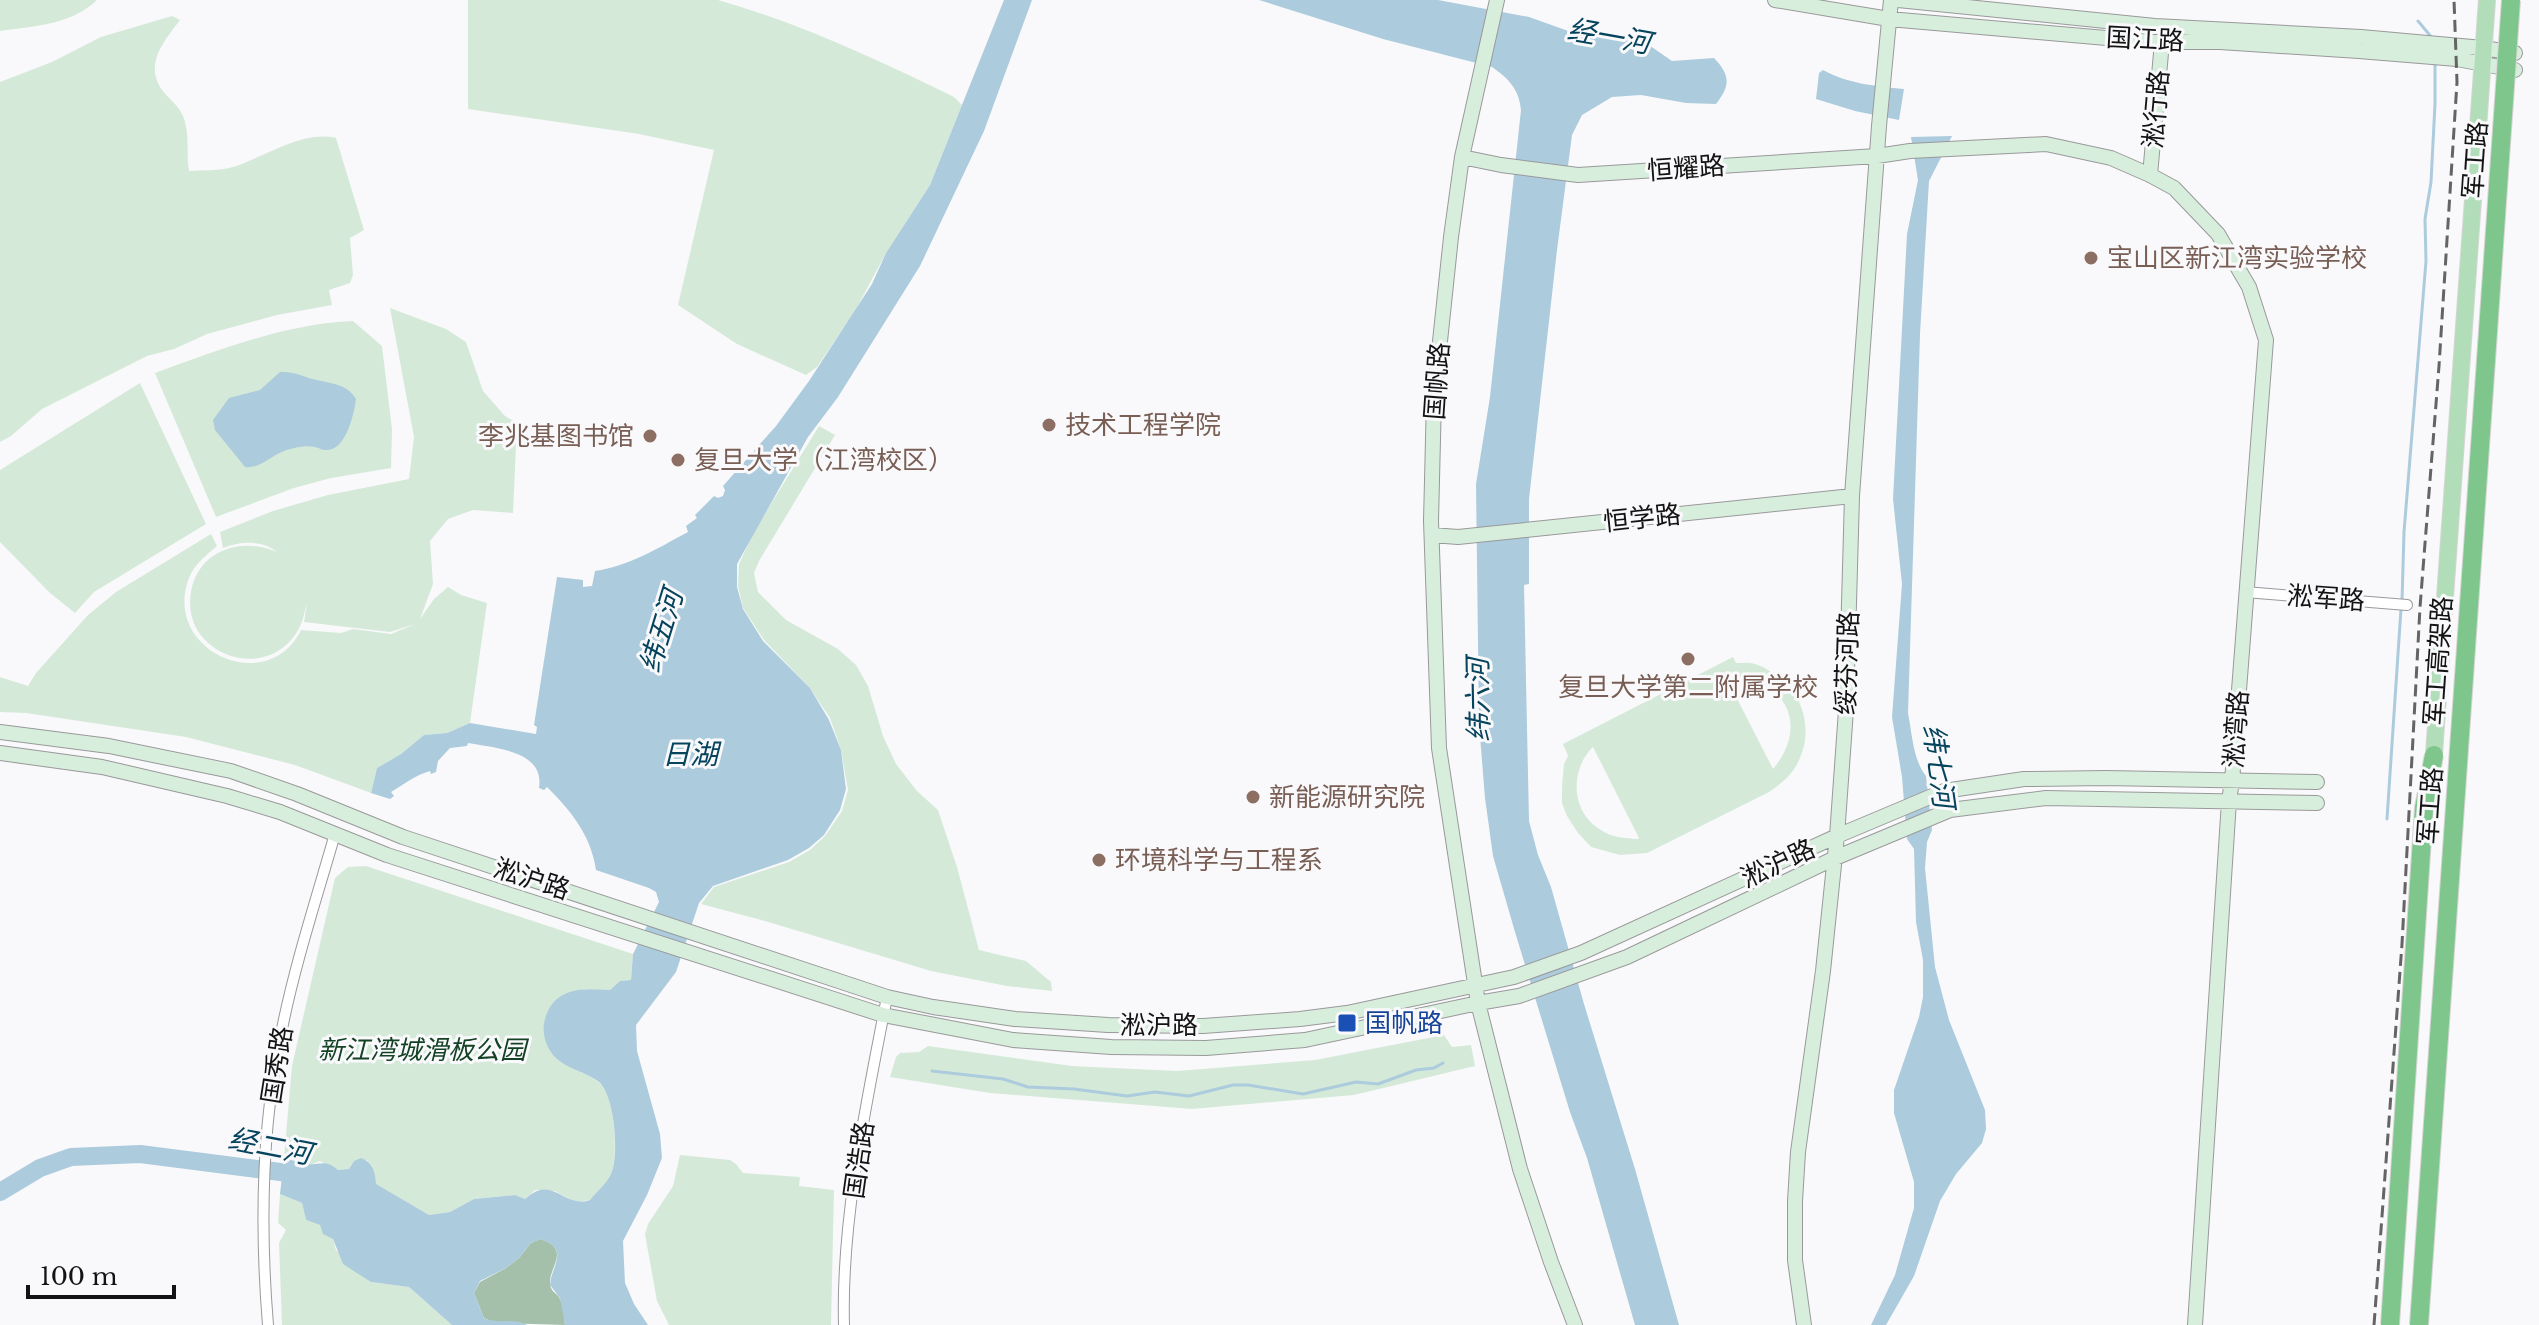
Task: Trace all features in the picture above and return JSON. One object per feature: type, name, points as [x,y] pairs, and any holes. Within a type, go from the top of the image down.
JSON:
[{"type":"highway","name":"军工高架路","points":[[2419,1325],[2511,0]]},
{"type":"highway","points":[[2391,1325],[2424,808],[2434,755]]},
{"type":"main road","name":"国江路","points":[[1775,0],[1889,19],[2162,42],[2424,49]]},
{"type":"main road","name":"绥芬河路","points":[[1804,1325],[1795,1260],[1798,1152],[1823,971],[1837,836],[1846,710],[1852,496],[1891,0]]},
{"type":"main road","name":"国江路","points":[[1898,0],[2424,49],[2515,62]]},
{"type":"main road","name":"军工路","points":[[2434,755],[2487,0]]},
{"type":"main road","name":"军工路","points":[[2426,1325],[2519,0]]},
{"type":"main road","name":"国帆路","points":[[1496,7],[1462,157],[1434,398],[1432,535],[1439,748],[1473,984],[1520,1169],[1575,1325]]},
{"type":"main road","name":"淞行路","points":[[2150,175],[2162,42]]},
{"type":"main road","name":"恒耀路","points":[[1462,157],[1578,175],[2046,144],[2111,158],[2150,175]]},
{"type":"main road","name":"淞湾路","points":[[2150,175],[2174,188],[2218,234],[2249,287],[2266,340],[2229,801],[2195,1325]]},
{"type":"main road","name":"恒学路","points":[[1432,535],[1470,536],[1852,496]]},
{"type":"main road","name":"淞沪路","points":[[0,732],[109,746],[231,771],[416,842],[887,997],[1015,1019],[1108,1025],[1203,1026],[1300,1019],[1347,1013],[1514,977],[1581,953],[1837,836],[1944,791],[2024,779],[2317,782]]},
{"type":"main road","name":"淞沪路","points":[[0,753],[102,767],[227,796],[280,812],[387,855],[883,1015],[1013,1040],[1111,1047],[1206,1048],[1305,1040],[1519,996],[1627,957],[1835,858],[1950,810],[2046,798],[2317,803]]},
{"type":"main road","name":"国秀路","points":[[335,834],[343,814]]},
{"type":"street","points":[[1974,26],[1976,7]]},
{"type":"street","name":"淞军路","points":[[2245,592],[2402,605]]},
{"type":"street","name":"国秀路","points":[[268,1325],[263,1201],[275,1069],[289,998],[335,834]]},
{"type":"street","name":"国浩路","points":[[844,1325],[843,1302],[855,1169],[887,997]]},
{"type":"green space","points":[[0,0],[97,0],[76,15],[64,19],[0,31]]},
{"type":"green space","points":[[468,0],[718,0],[838,43],[954,97],[962,105],[930,185],[886,253],[855,311],[817,367],[806,375],[737,344],[678,305],[714,150],[639,134],[468,109]]},
{"type":"green space","points":[[172,16],[180,20],[159,51],[155,69],[160,87],[178,108],[185,122],[189,171],[233,167],[297,141],[336,138],[364,230],[350,238],[353,275],[350,283],[329,290],[332,305],[277,315],[207,334],[174,349],[147,356],[42,409],[0,442],[0,82],[52,62],[101,37]]},
{"type":"green space","points":[[390,308],[446,329],[466,342],[483,391],[505,416],[517,423],[513,513],[473,510],[448,519],[430,541],[433,584],[420,619],[434,599],[448,587],[461,595],[487,603],[470,723],[447,733],[424,735],[377,768],[371,793],[295,765],[186,737],[26,713],[0,712],[0,677],[28,686],[88,615],[116,592],[211,534],[217,546],[191,573],[184,604],[190,626],[203,644],[222,657],[244,663],[266,661],[286,650],[301,630],[341,633],[353,629],[391,634],[415,624],[390,632],[304,622],[307,603],[299,629],[283,648],[265,657],[246,659],[228,655],[211,645],[198,631],[191,613],[194,582],[201,567],[213,556],[244,546],[277,552],[265,545],[251,543],[223,548],[220,532],[273,511],[328,495],[409,479],[414,437]]},
{"type":"green space","points":[[353,321],[382,346],[392,429],[391,468],[294,488],[216,517],[155,373],[277,333]]},
{"type":"green space","points":[[140,383],[206,524],[94,592],[75,613],[50,593],[0,542],[0,470]]},
{"type":"green space","points":[[819,426],[835,435],[759,561],[754,573],[758,592],[786,620],[838,649],[856,665],[868,686],[883,736],[896,764],[917,791],[938,810],[979,950],[1026,961],[1051,982],[1052,991],[1007,986],[931,971],[701,904],[714,887],[789,862],[810,850],[825,836],[842,811],[848,790],[841,750],[830,718],[810,688],[764,640],[743,608],[738,586],[739,564],[755,530]]},
{"type":"green space","points":[[1733,657],[1736,663],[1751,663],[1764,668],[1787,684],[1801,705],[1806,729],[1802,754],[1796,766],[1769,792],[1647,853],[1620,855],[1591,847],[1567,816],[1562,803],[1562,786],[1568,756],[1563,744]],"holes":[[[1740,677],[1771,689],[1782,699],[1788,711],[1791,725],[1789,739],[1773,769],[1727,679]],[[1593,747],[1639,838],[1638,839],[1606,833],[1583,813],[1577,778],[1585,756]]]},
{"type":"green space","name":"新江湾城滑板公园","points":[[366,866],[633,954],[631,980],[620,981],[610,990],[585,989],[558,998],[558,1060],[602,1085],[613,1115],[613,1168],[590,1200],[575,1202],[555,1191],[535,1190],[525,1199],[515,1195],[474,1199],[450,1212],[429,1215],[375,1184],[372,1166],[367,1160],[354,1161],[349,1169],[338,1170],[320,1161],[310,1165],[284,1158],[292,1066],[335,878],[348,867]]},
{"type":"green space","points":[[1444,1035],[1452,1047],[1471,1045],[1475,1066],[1354,1095],[1192,1109],[990,1093],[890,1077],[900,1053],[919,1052],[928,1046],[1072,1066],[1177,1071],[1315,1060]]},
{"type":"green space","points":[[680,1155],[730,1160],[743,1173],[800,1177],[799,1186],[834,1190],[831,1325],[669,1325],[657,1301],[645,1234],[648,1224],[673,1186]]},
{"type":"green space","points":[[280,1194],[302,1203],[306,1220],[320,1225],[333,1239],[336,1250],[371,1282],[409,1287],[452,1325],[282,1325],[279,1243],[286,1230],[278,1223]]},
{"type":"green space","points":[[540,1239],[556,1249],[550,1281],[561,1302],[565,1325],[496,1323],[484,1318],[474,1293],[480,1282],[506,1268],[531,1243]]},
{"type":"water","points":[[1004,0],[1032,0],[984,131],[920,266],[838,397],[808,437],[737,564],[737,587],[743,609],[763,641],[810,688],[829,720],[841,750],[846,789],[840,810],[824,835],[809,848],[788,860],[713,886],[699,903],[676,972],[636,1025],[637,1051],[660,1134],[662,1158],[623,1241],[625,1283],[648,1325],[565,1325],[560,1298],[550,1285],[557,1253],[549,1243],[540,1239],[531,1243],[506,1268],[480,1281],[474,1293],[484,1318],[527,1325],[452,1325],[409,1287],[371,1282],[343,1264],[333,1239],[323,1234],[320,1225],[306,1220],[302,1203],[280,1194],[284,1158],[305,1164],[325,1163],[338,1170],[349,1169],[354,1161],[361,1158],[373,1168],[376,1184],[429,1215],[450,1212],[474,1199],[515,1195],[525,1199],[543,1189],[572,1200],[590,1200],[613,1168],[615,1142],[609,1100],[599,1082],[565,1065],[553,1055],[545,1038],[544,1023],[549,1008],[562,995],[589,989],[610,990],[620,981],[631,980],[633,954],[659,902],[656,892],[649,888],[596,870],[590,846],[579,824],[547,787],[544,790],[539,788],[539,775],[534,766],[516,753],[468,743],[467,746],[450,748],[438,761],[436,772],[431,774],[430,771],[410,780],[391,792],[394,796],[390,799],[371,793],[377,768],[424,735],[447,733],[470,723],[536,734],[537,727],[534,725],[557,577],[583,580],[583,587],[592,586],[595,571],[631,561],[688,532],[686,526],[697,518],[695,515],[714,496],[723,496],[723,486],[776,426],[809,381],[872,284],[886,253],[930,185]]},
{"type":"water","points":[[1259,0],[1438,0],[1529,17],[1574,33],[1646,43],[1672,61],[1714,58],[1726,75],[1726,86],[1716,104],[1686,103],[1641,95],[1612,97],[1582,115],[1572,135],[1529,499],[1529,584],[1524,585],[1529,821],[1679,1325],[1635,1325],[1587,1158],[1570,1112],[1493,856],[1485,798],[1479,723],[1476,484],[1490,397],[1521,110],[1518,96],[1508,80],[1492,67],[1383,39]]},
{"type":"water","points":[[1823,70],[1852,81],[1904,89],[1899,120],[1816,99],[1819,73]]},
{"type":"water","points":[[1952,136],[1929,181],[1920,334],[1908,713],[1916,754],[1926,776],[1932,830],[1927,842],[1925,868],[1935,967],[1949,1020],[1985,1110],[1986,1129],[1982,1143],[1956,1174],[1940,1201],[1914,1276],[1886,1325],[1871,1325],[1895,1275],[1914,1208],[1914,1182],[1894,1113],[1894,1090],[1923,997],[1923,960],[1916,922],[1914,849],[1907,839],[1902,777],[1892,717],[1902,584],[1893,499],[1907,234],[1918,180],[1911,137]]},
{"type":"water","points":[[280,372],[295,373],[348,390],[356,399],[348,430],[334,448],[295,448],[255,466],[245,467],[215,430],[213,420],[229,398],[260,390]]},
{"type":"waterway","points":[[2418,21],[2433,39]]},
{"type":"waterway","points":[[2402,601],[2404,532],[2426,261],[2425,219],[2431,182],[2435,63]]},
{"type":"waterway","points":[[2387,819],[2401,609]]},
{"type":"waterway","points":[[932,1071],[1003,1079],[1028,1087],[1127,1096],[1155,1092],[1189,1096],[1233,1085],[1303,1094],[1356,1082],[1378,1084],[1443,1063]]},
{"type":"waterway","name":"经二河","points":[[0,1192],[40,1168],[71,1157],[140,1154],[288,1173],[303,1178]]},
{"type":"railway","points":[[2374,1325],[2402,944],[2420,607],[2457,82],[2454,0]]},
{"type":"place","name":"宝山区新江湾实验学校","points":[[2091,258]]},
{"type":"place","name":"技术工程学院","points":[[1049,425]]},
{"type":"place","name":"李兆基图书馆","points":[[650,436]]},
{"type":"place","name":"复旦大学（江湾校区）","points":[[678,460]]},
{"type":"place","name":"复旦大学第二附属学校","points":[[1688,659]]},
{"type":"place","name":"新能源研究院","points":[[1253,797]]},
{"type":"place","name":"环境科学与工程系","points":[[1099,860]]},
{"type":"place","name":"国帆路","points":[[1347,1023]]},
{"type":"water label","name":"经一河","points":[[1609,36]]},
{"type":"water label","name":"纬五河","points":[[661,631]]},
{"type":"water label","name":"纬六河","points":[[1478,700]]},
{"type":"water label","name":"日湖","points":[[690,754]]},
{"type":"water label","name":"纬七河","points":[[1939,766]]}]
